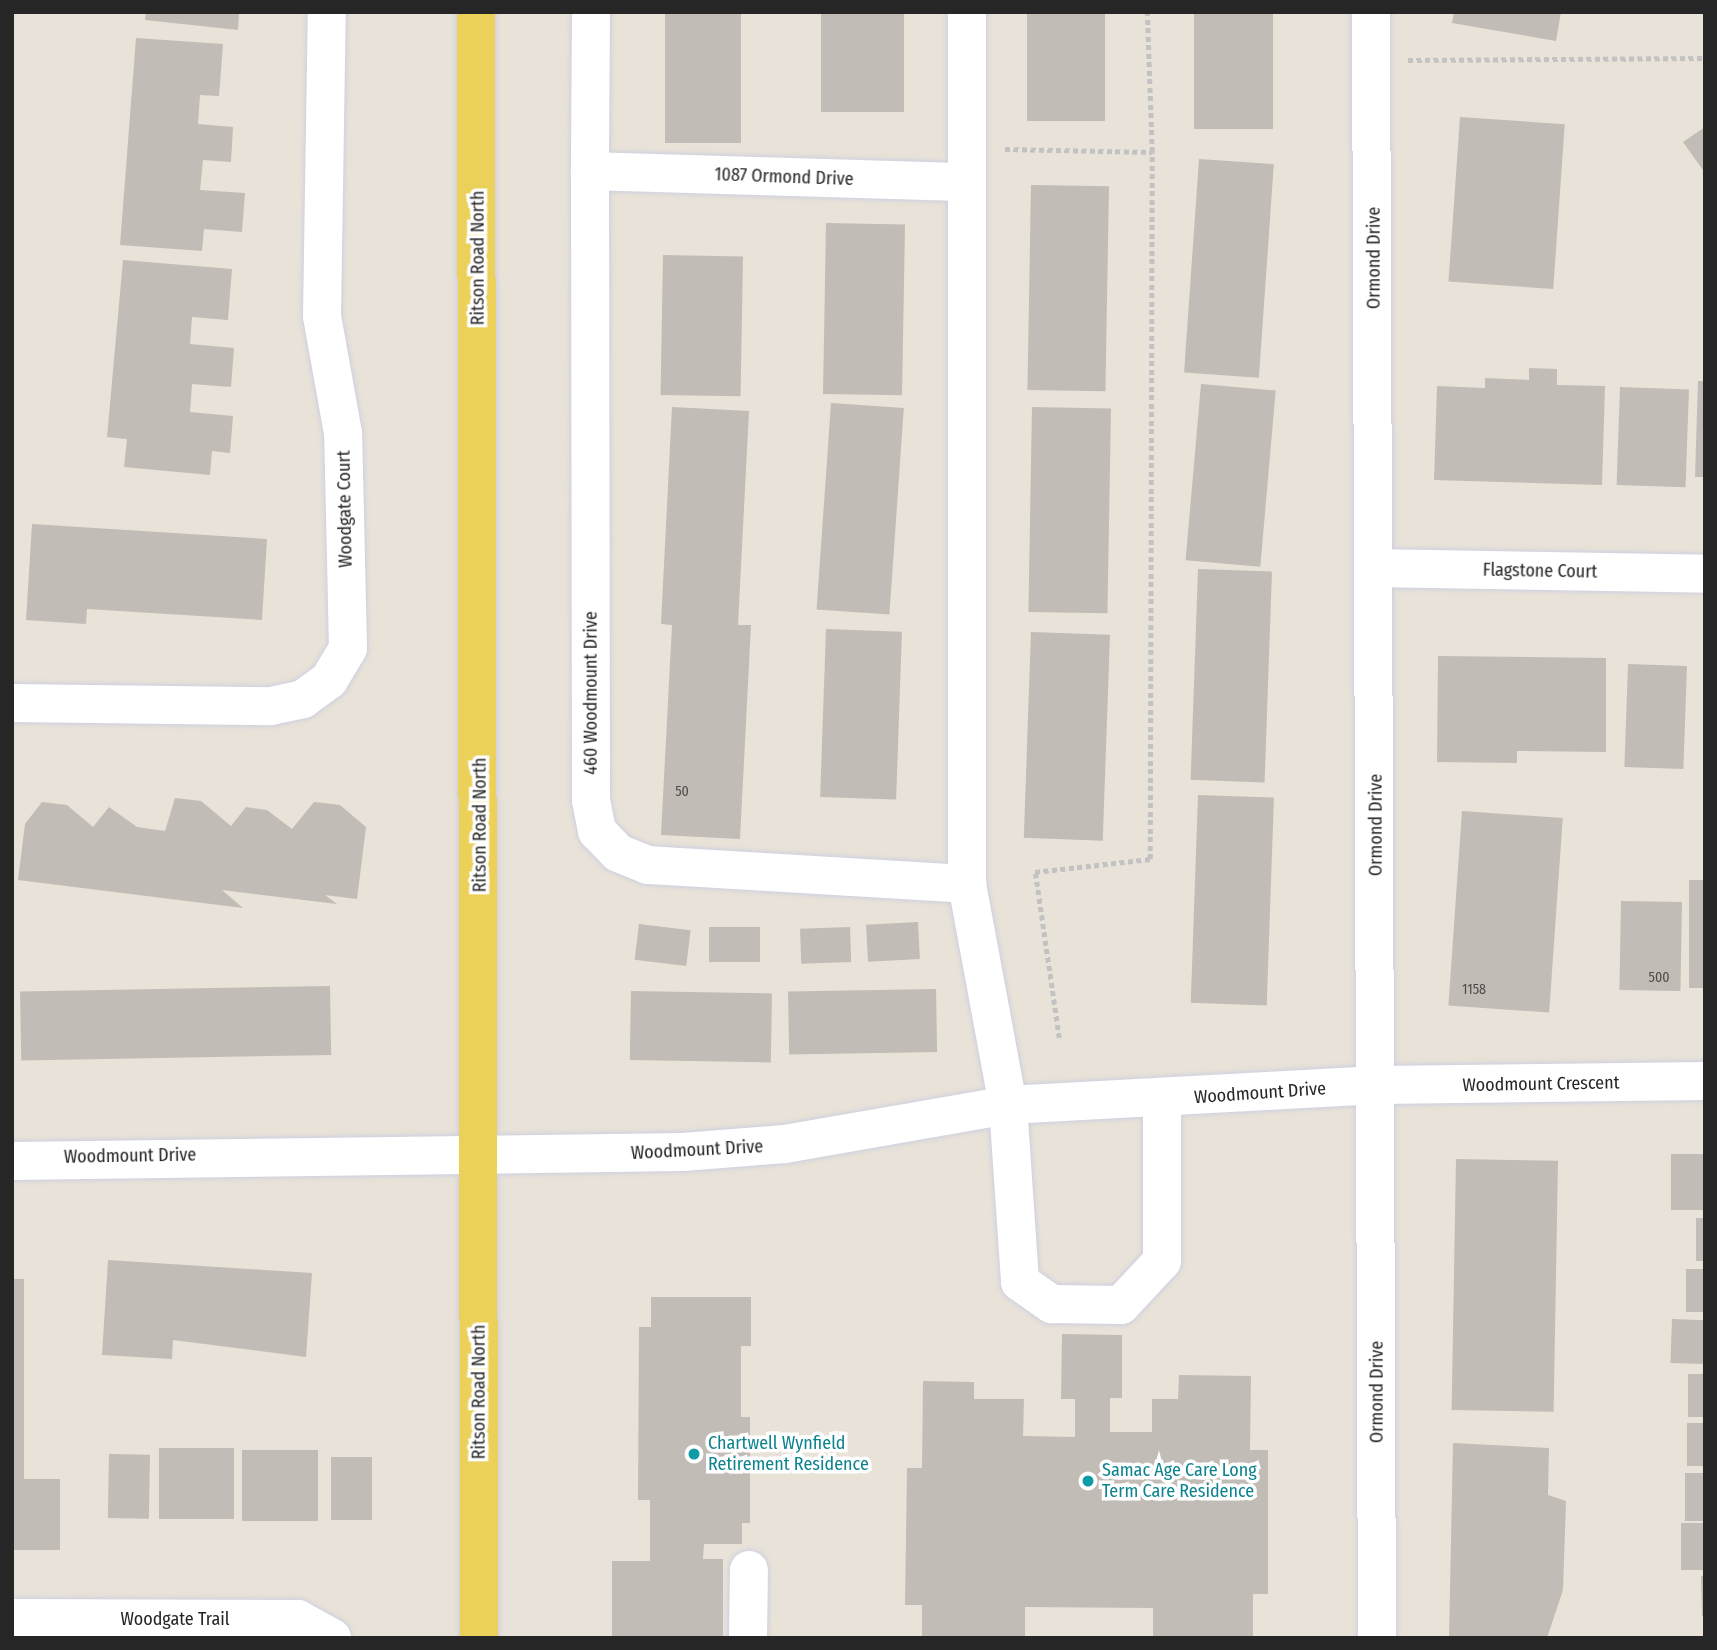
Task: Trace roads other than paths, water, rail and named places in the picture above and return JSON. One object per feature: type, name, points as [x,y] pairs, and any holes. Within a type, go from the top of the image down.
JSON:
[{"type":"main road","name":"Ritson Road North","points":[[476,12],[479,1638]]},
{"type":"street","name":"Woodgate Court","points":[[12,703],[271,706],[303,699],[328,680],[348,648],[343,433],[322,316],[327,12]]},
{"type":"street","points":[[590,172],[591,12]]},
{"type":"street","points":[[967,12],[967,884],[1007,1105],[1020,1282],[1052,1304],[1121,1305],[1161,1261],[1162,1100]]},
{"type":"street","name":"Ormond Drive","points":[[1371,12],[1376,568],[1377,1638]]},
{"type":"street","name":"1087 Ormond Drive","points":[[590,172],[967,165]]},
{"type":"street","name":"460 Woodmount Drive","points":[[590,172],[592,800],[597,831],[618,853],[648,865],[967,884]]},
{"type":"street","name":"Flagstone Court","points":[[1376,568],[1705,574]]},
{"type":"street","name":"Woodmount Crescent","points":[[1377,1085],[1705,1081]]},
{"type":"street","name":"Woodmount Drive","points":[[12,1161],[746,1149],[1007,1105],[1162,1100],[1377,1085]]},
{"type":"street","points":[[748,1638],[749,1570]]},
{"type":"street","name":"Woodgate Trail","points":[[12,1618],[298,1619],[332,1638]]},
{"type":"place","name":"Chartwell Wynfield Retirement Residence","points":[[694,1454]]},
{"type":"place","name":"Samac Age Care Long Term Care Residence","points":[[1088,1481]]}]
